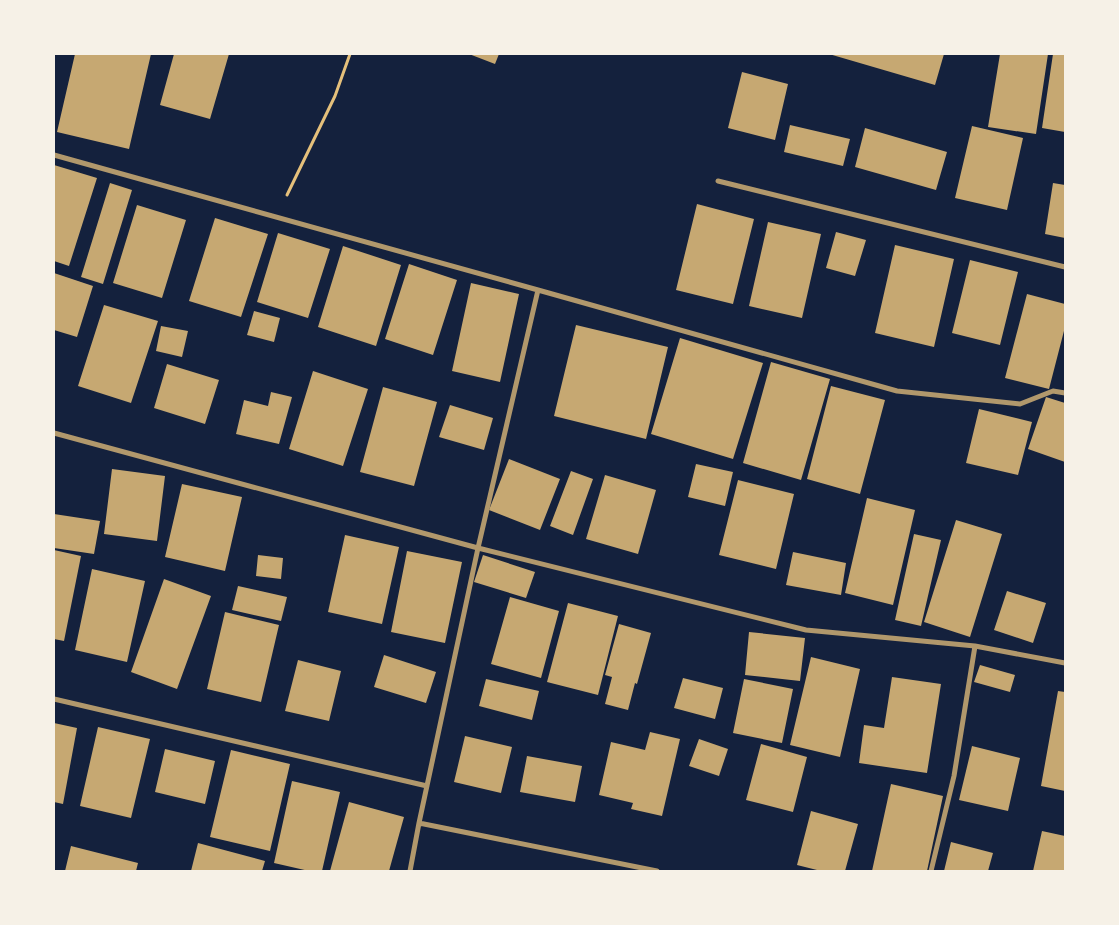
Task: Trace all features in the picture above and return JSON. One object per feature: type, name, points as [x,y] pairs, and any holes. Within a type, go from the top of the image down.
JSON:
[{"type":"street","points":[[54,155],[897,391],[1020,404],[1053,391],[1065,393]]},
{"type":"street","points":[[718,181],[1065,267]]},
{"type":"street","points":[[410,871],[478,548],[538,290]]},
{"type":"street","points":[[54,433],[478,548],[806,630],[975,646],[1065,662]]},
{"type":"street","points":[[932,871],[954,776],[975,646]]},
{"type":"street","points":[[54,699],[427,786]]},
{"type":"street","points":[[419,822],[657,871]]},
{"type":"path","points":[[277,216],[335,96],[350,54]]},
{"type":"building","points":[[75,54],[151,54],[129,149],[57,132]]},
{"type":"building","points":[[174,54],[229,54],[210,119],[160,105]]},
{"type":"building","points":[[469,54],[499,54],[495,64]]},
{"type":"building","points":[[829,54],[944,54],[935,85]]},
{"type":"building","points":[[1000,54],[1048,54],[1036,134],[988,127]]},
{"type":"building","points":[[1053,54],[1065,54],[1065,132],[1042,128]]},
{"type":"building","points":[[742,72],[788,84],[775,140],[728,128]]},
{"type":"building","points":[[790,125],[850,139],[843,166],[784,152]]},
{"type":"building","points":[[972,126],[1023,138],[1007,210],[955,198]]},
{"type":"building","points":[[865,128],[947,152],[936,190],[855,167]]},
{"type":"building","points":[[54,165],[97,178],[69,266],[54,261]]},
{"type":"building","points":[[110,183],[132,190],[103,284],[81,277]]},
{"type":"building","points":[[1053,183],[1065,185],[1065,238],[1045,234]]},
{"type":"building","points":[[697,204],[754,219],[733,304],[676,290]]},
{"type":"building","points":[[137,205],[186,220],[162,298],[113,283]]},
{"type":"building","points":[[215,218],[268,234],[241,317],[189,301]]},
{"type":"building","points":[[768,222],[821,234],[802,318],[749,306]]},
{"type":"building","points":[[836,232],[866,240],[855,276],[826,268]]},
{"type":"building","points":[[278,233],[330,249],[308,318],[257,302]]},
{"type":"building","points":[[895,245],[954,259],[934,347],[875,333]]},
{"type":"building","points":[[343,246],[401,265],[376,346],[318,327]]},
{"type":"building","points":[[970,260],[1018,272],[1000,345],[952,333]]},
{"type":"building","points":[[409,264],[457,280],[433,355],[385,339]]},
{"type":"building","points":[[54,273],[93,286],[77,337],[54,330]]},
{"type":"building","points":[[471,283],[519,294],[500,382],[452,371]]},
{"type":"building","points":[[1027,294],[1065,304],[1065,327],[1049,389],[1005,378]]},
{"type":"building","points":[[104,305],[158,321],[131,403],[78,386]]},
{"type":"building","points":[[254,311],[280,318],[274,342],[247,335]]},
{"type":"building","points":[[576,325],[668,347],[646,439],[554,416]]},
{"type":"building","points":[[161,326],[188,331],[182,357],[156,351]]},
{"type":"building","points":[[680,338],[763,363],[733,459],[651,434]]},
{"type":"building","points":[[771,362],[830,379],[801,480],[743,463]]},
{"type":"building","points":[[167,364],[219,380],[205,424],[154,408]]},
{"type":"building","points":[[313,371],[368,389],[343,466],[289,449]]},
{"type":"building","points":[[831,386],[885,400],[860,494],[807,479]]},
{"type":"building","points":[[383,387],[437,402],[414,486],[360,472]]},
{"type":"building","points":[[271,392],[292,397],[279,444],[236,434],[244,400],[268,406]]},
{"type":"building","points":[[1046,397],[1065,403],[1065,462],[1028,449]]},
{"type":"building","points":[[450,405],[493,418],[484,450],[439,437]]},
{"type":"building","points":[[979,409],[1032,422],[1018,475],[966,463]]},
{"type":"building","points":[[509,459],[560,479],[540,530],[489,510]]},
{"type":"building","points":[[696,464],[733,472],[725,506],[688,497]]},
{"type":"building","points":[[112,469],[165,476],[157,541],[104,534]]},
{"type":"building","points":[[571,471],[593,479],[573,535],[550,526]]},
{"type":"building","points":[[605,475],[656,490],[638,554],[586,539]]},
{"type":"building","points":[[738,480],[794,494],[776,569],[719,555]]},
{"type":"building","points":[[182,484],[242,497],[225,571],[165,557]]},
{"type":"building","points":[[867,498],[915,510],[893,605],[845,593]]},
{"type":"building","points":[[54,514],[100,521],[94,554],[54,548]]},
{"type":"building","points":[[956,520],[1002,534],[970,637],[924,622]]},
{"type":"building","points":[[914,534],[941,540],[921,626],[895,620]]},
{"type":"building","points":[[345,535],[399,547],[382,624],[328,612]]},
{"type":"building","points":[[54,550],[81,556],[64,641],[54,639]]},
{"type":"building","points":[[407,551],[462,562],[445,643],[391,632]]},
{"type":"building","points":[[793,552],[846,563],[841,595],[786,585]]},
{"type":"building","points":[[258,555],[283,558],[281,579],[256,576]]},
{"type":"building","points":[[483,555],[535,572],[526,598],[474,582]]},
{"type":"building","points":[[92,569],[145,581],[127,662],[75,650]]},
{"type":"building","points":[[164,579],[211,596],[177,689],[131,672]]},
{"type":"building","points":[[238,586],[287,597],[281,621],[232,610]]},
{"type":"building","points":[[1007,591],[1046,603],[1033,643],[994,630]]},
{"type":"building","points":[[510,597],[559,611],[541,678],[491,664]]},
{"type":"building","points":[[568,603],[618,616],[598,695],[547,682]]},
{"type":"building","points":[[225,612],[279,625],[261,702],[207,689]]},
{"type":"building","points":[[619,624],[651,633],[628,710],[605,704],[612,677],[605,675]]},
{"type":"building","points":[[749,632],[805,638],[800,681],[745,675]]},
{"type":"building","points":[[384,655],[436,672],[426,703],[374,687]]},
{"type":"building","points":[[811,657],[860,669],[840,757],[790,745]]},
{"type":"building","points":[[298,660],[341,671],[329,721],[285,711]]},
{"type":"building","points":[[980,665],[1015,675],[1010,692],[974,682]]},
{"type":"building","points":[[892,677],[941,684],[927,773],[859,763],[864,725],[884,728]]},
{"type":"building","points":[[683,678],[723,688],[715,719],[674,708]]},
{"type":"building","points":[[486,679],[539,691],[532,720],[479,706]]},
{"type":"building","points":[[744,679],[793,689],[782,743],[733,733]]},
{"type":"building","points":[[1058,691],[1065,692],[1065,791],[1041,786]]},
{"type":"building","points":[[54,723],[77,728],[63,804],[54,802]]},
{"type":"building","points":[[98,727],[150,739],[131,818],[80,806]]},
{"type":"building","points":[[650,732],[680,739],[662,816],[631,809],[633,803],[599,795],[611,742],[645,750]]},
{"type":"building","points":[[465,736],[512,747],[501,793],[454,782]]},
{"type":"building","points":[[699,739],[728,749],[719,776],[689,766]]},
{"type":"building","points":[[761,744],[807,757],[793,812],[746,800]]},
{"type":"building","points":[[972,746],[1020,758],[1008,811],[959,800]]},
{"type":"building","points":[[165,749],[215,761],[205,804],[155,792]]},
{"type":"building","points":[[231,750],[290,764],[270,851],[210,837]]},
{"type":"building","points":[[527,756],[582,766],[575,802],[520,792]]},
{"type":"building","points":[[292,781],[340,792],[322,871],[309,871],[274,863]]},
{"type":"building","points":[[891,784],[943,796],[927,871],[872,871]]},
{"type":"building","points":[[349,802],[404,817],[389,871],[330,871]]},
{"type":"building","points":[[811,811],[858,824],[845,871],[821,871],[797,865]]},
{"type":"building","points":[[1042,831],[1065,836],[1065,871],[1033,871]]},
{"type":"building","points":[[951,842],[993,853],[988,871],[944,871]]},
{"type":"building","points":[[198,843],[265,861],[262,871],[191,871]]},
{"type":"building","points":[[71,846],[138,863],[136,871],[65,871]]}]
